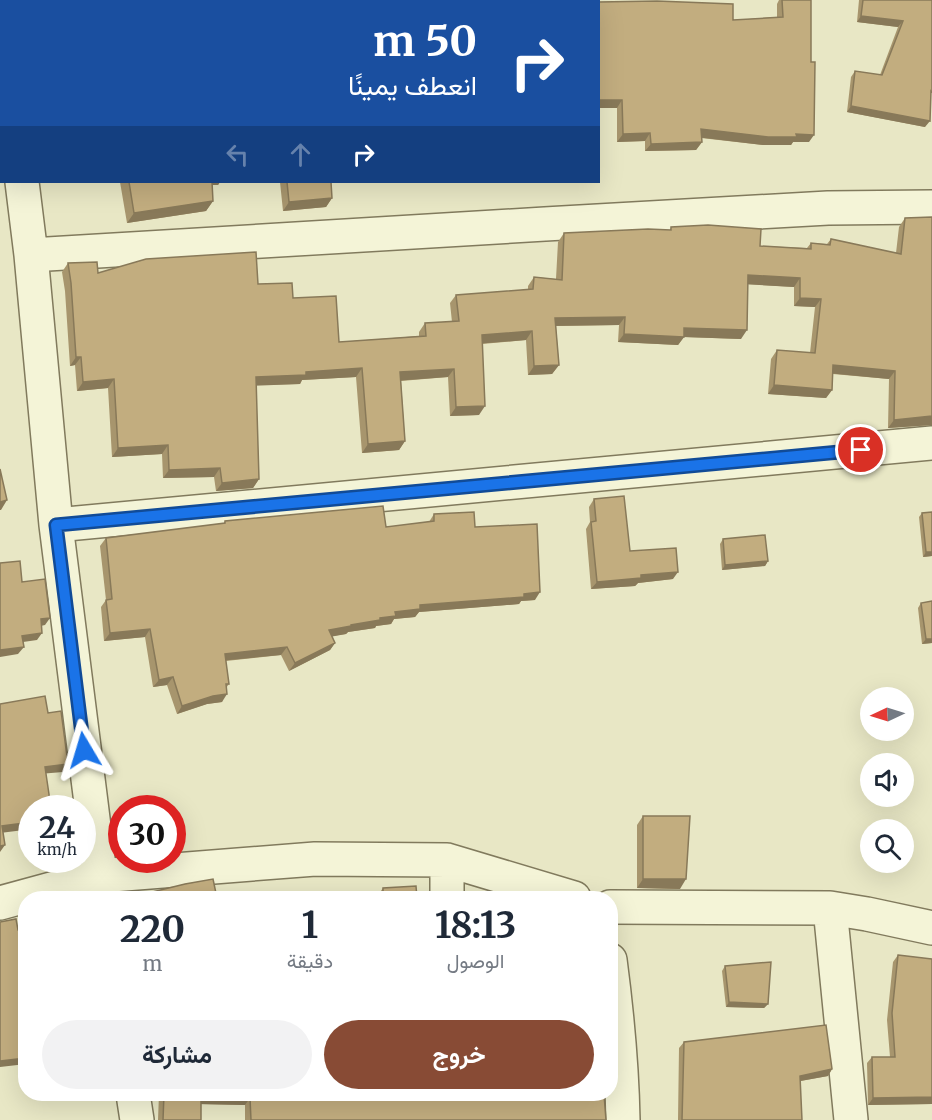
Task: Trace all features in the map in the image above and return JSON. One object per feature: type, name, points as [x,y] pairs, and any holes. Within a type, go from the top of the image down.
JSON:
[{"type":"street","points":[[22,183],[32,255],[56,525],[101,887]]},
{"type":"street","points":[[32,255],[828,208],[932,207]]},
{"type":"street","points":[[56,525],[932,443]]},
{"type":"street","points":[[76,891],[315,859],[447,860],[551,891]]},
{"type":"street","points":[[447,860],[447,891]]},
{"type":"street","points":[[0,903],[18,900]]},
{"type":"street","points":[[618,908],[830,908],[932,928]]},
{"type":"street","points":[[830,908],[851,1120]]},
{"type":"street","points":[[618,1025],[623,1120]]},
{"type":"street","points":[[134,1101],[137,1120]]},
{"type":"building","points":[[782,0],[811,0],[811,62],[815,62],[814,135],[768,137],[701,129],[702,142],[651,144],[650,133],[623,134],[622,100],[600,100],[600,2],[657,1],[733,4],[733,20],[783,17]]},
{"type":"building","points":[[863,0],[932,0],[930,121],[851,106],[855,71],[882,75],[903,21],[861,16]]},
{"type":"building","points":[[129,183],[212,183],[213,201],[134,213]]},
{"type":"building","points":[[287,183],[331,183],[332,198],[289,202]]},
{"type":"building","points":[[932,217],[932,416],[894,420],[895,371],[833,365],[832,390],[774,385],[777,350],[815,353],[821,299],[800,298],[800,278],[748,275],[747,330],[684,328],[684,337],[624,334],[625,317],[555,318],[559,365],[534,366],[532,331],[482,335],[485,406],[456,407],[454,369],[400,372],[405,441],[368,444],[362,368],[306,372],[306,375],[256,377],[259,479],[222,483],[220,468],[169,470],[168,445],[118,448],[114,379],[83,382],[81,357],[76,357],[68,263],[97,262],[98,273],[146,259],[256,252],[258,284],[292,283],[293,298],[336,296],[339,342],[426,336],[425,323],[459,321],[456,295],[533,289],[534,277],[562,280],[564,233],[671,230],[671,227],[708,225],[761,229],[760,246],[811,249],[811,243],[830,245],[831,239],[901,254],[905,218]]},
{"type":"building","points":[[0,469],[7,500],[0,502]]},
{"type":"building","points":[[624,496],[630,551],[676,548],[678,572],[597,582],[591,522],[596,521],[594,499]]},
{"type":"building","points":[[383,506],[386,527],[434,521],[434,514],[474,512],[475,527],[537,524],[540,592],[524,594],[524,597],[420,605],[420,609],[395,612],[396,616],[329,630],[335,643],[295,663],[287,647],[225,654],[229,684],[226,684],[227,694],[182,706],[173,677],[159,680],[150,629],[110,633],[106,600],[112,599],[106,538],[225,523],[225,521]]},
{"type":"building","points":[[932,512],[932,552],[926,552],[922,513]]},
{"type":"building","points":[[765,535],[768,561],[725,565],[723,539]]},
{"type":"building","points":[[20,561],[22,582],[45,579],[50,618],[41,619],[42,633],[22,636],[24,647],[0,650],[0,563]]},
{"type":"building","points":[[932,601],[932,639],[926,639],[921,603]]},
{"type":"building","points":[[45,696],[48,713],[61,711],[68,764],[45,767],[49,795],[18,795],[18,824],[2,826],[5,845],[0,846],[0,704]]},
{"type":"building","points":[[643,816],[690,816],[686,879],[643,879]]},
{"type":"building","points":[[213,879],[216,891],[156,891]]},
{"type":"building","points":[[416,886],[416,891],[383,891],[383,888]]},
{"type":"building","points":[[16,919],[18,930],[18,1059],[0,1061],[0,922]]},
{"type":"building","points":[[898,955],[932,959],[932,1097],[873,1098],[872,1057],[895,1057],[892,1013]]},
{"type":"building","points":[[771,962],[768,1004],[729,1002],[725,966]]},
{"type":"building","points":[[826,1025],[832,1069],[800,1076],[802,1120],[682,1120],[684,1042]]},
{"type":"building","points":[[164,1101],[201,1101],[201,1120],[163,1120]]},
{"type":"building","points":[[250,1101],[605,1101],[606,1120],[251,1120]]},
{"type":"route","points":[[84,750],[56,525],[861,450]]}]
